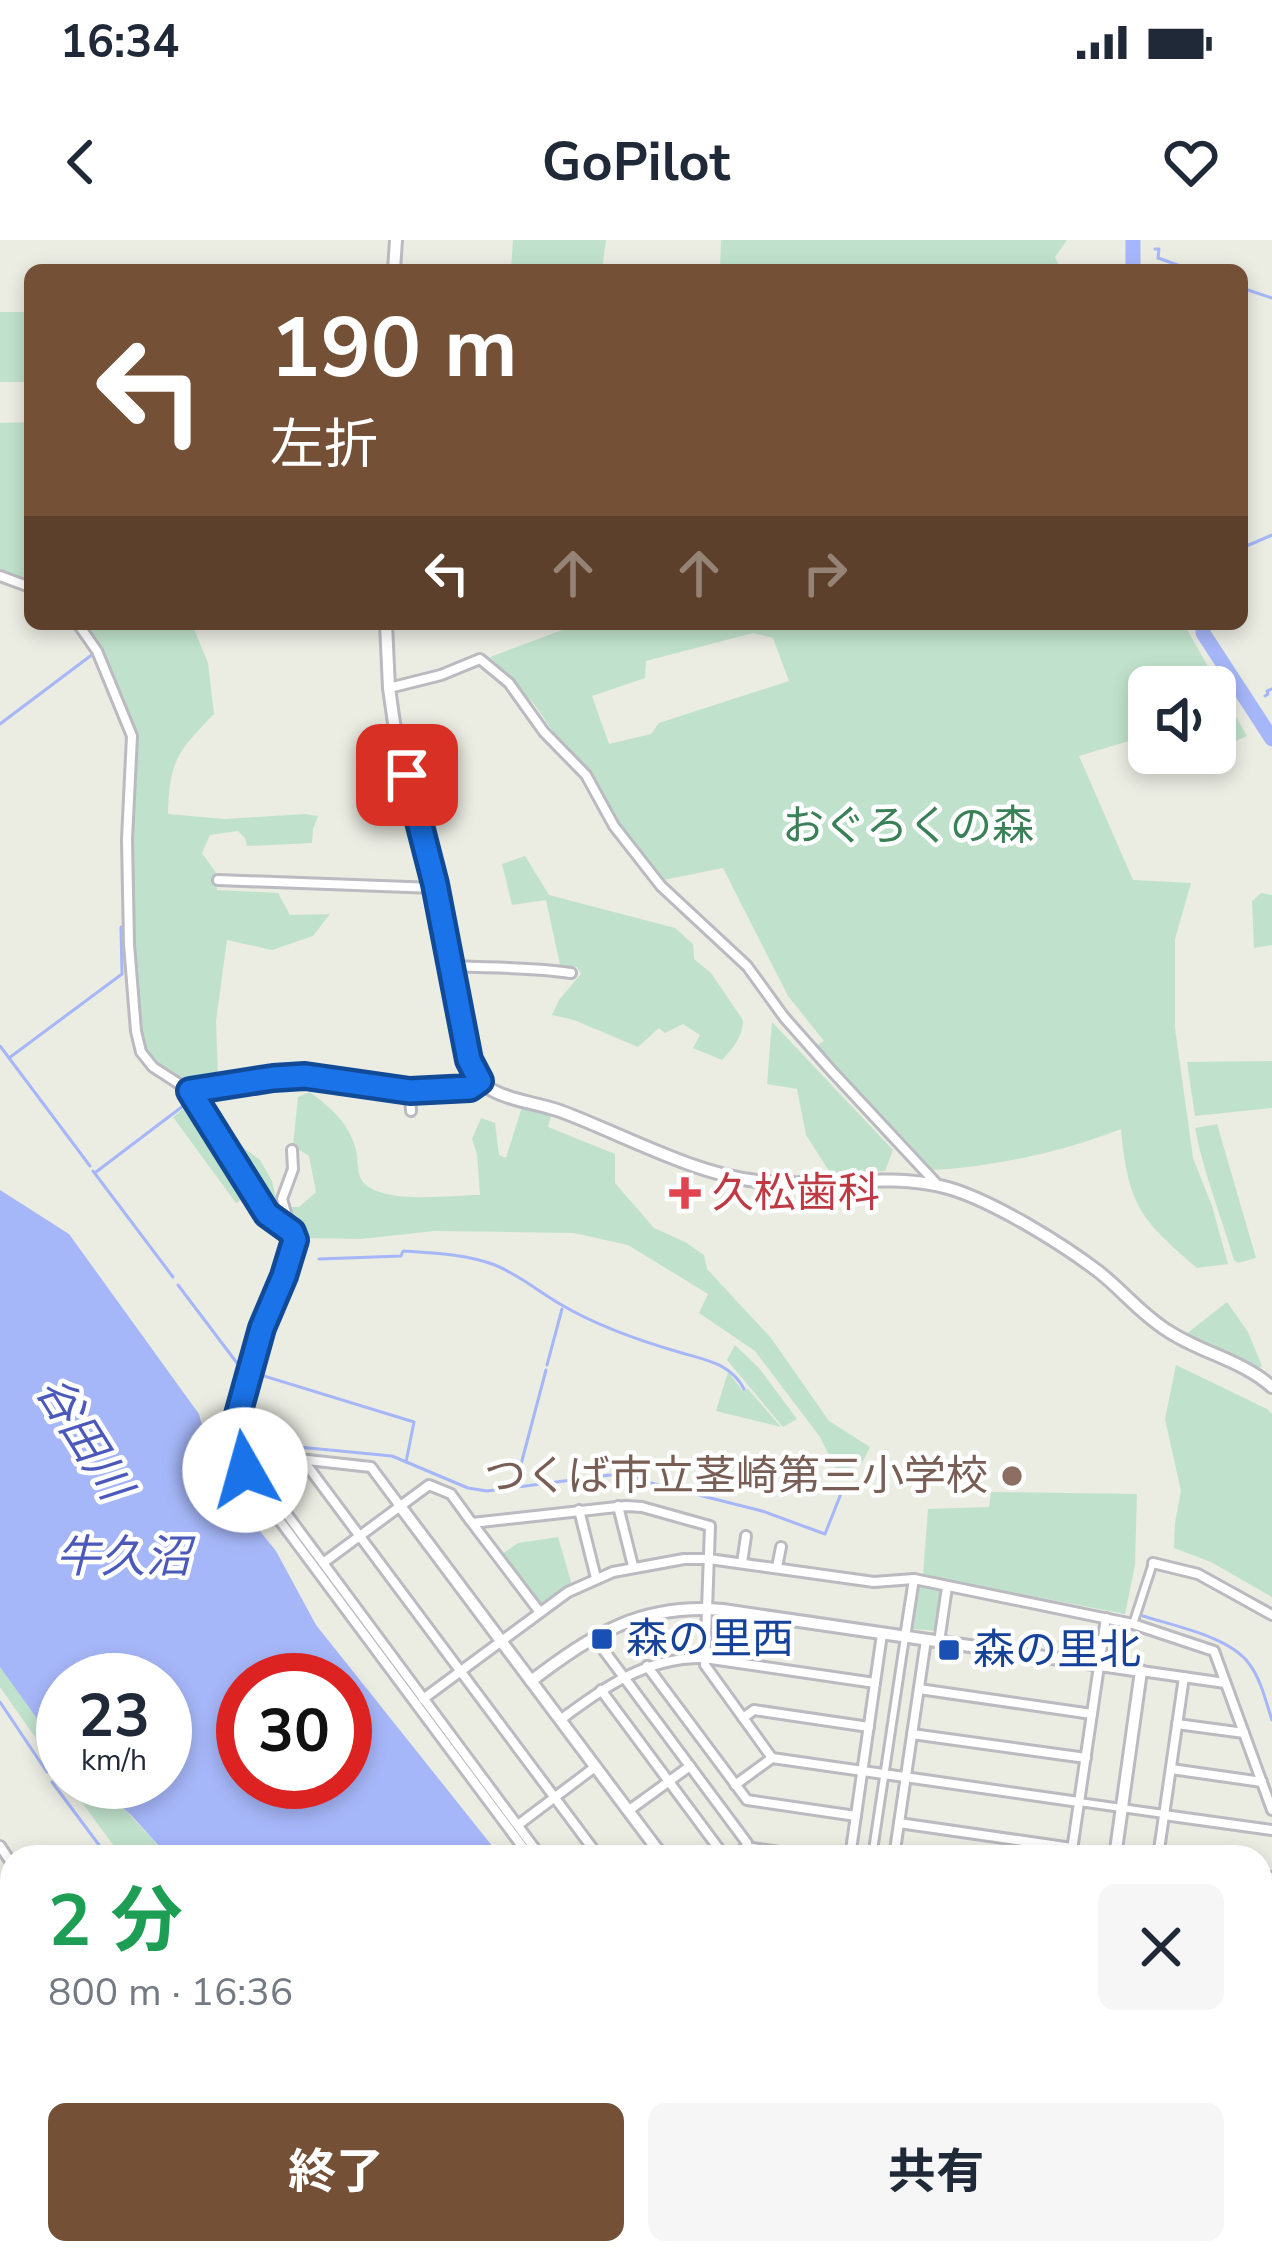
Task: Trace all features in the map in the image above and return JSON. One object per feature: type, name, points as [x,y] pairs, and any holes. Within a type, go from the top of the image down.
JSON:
[{"type":"street","points":[[82,630],[97,650],[132,736],[128,881],[138,1042],[153,1067],[190,1091],[267,1214],[292,1232]]},
{"type":"street","points":[[386,630],[397,736],[436,888],[470,1064],[480,1081],[495,1092],[566,1113],[736,1178],[795,1183],[900,1180],[961,1192],[1096,1270],[1169,1332],[1245,1368],[1272,1387]]},
{"type":"street","points":[[389,688],[441,676],[480,658],[509,683],[544,732],[586,775],[614,826],[661,886],[747,966],[814,1051],[935,1182]]},
{"type":"street","points":[[218,880],[436,888]]},
{"type":"street","points":[[451,966],[523,966],[572,973]]},
{"type":"street","points":[[190,1091],[305,1076],[410,1091],[470,1088],[480,1081]]},
{"type":"street","points":[[410,1091],[411,1111]]},
{"type":"street","points":[[292,1150],[291,1178],[282,1193],[294,1249],[262,1328],[237,1418],[236,1438],[250,1482],[521,1845]]},
{"type":"street","points":[[256,1475],[280,1457],[371,1467],[653,1845]]},
{"type":"street","points":[[244,1459],[532,1845]]},
{"type":"street","points":[[303,1460],[590,1845]]},
{"type":"street","points":[[323,1564],[429,1485],[451,1494],[539,1611]]},
{"type":"street","points":[[472,1523],[618,1506],[642,1507],[710,1526],[706,1668],[772,1758]]},
{"type":"street","points":[[618,1506],[633,1566]]},
{"type":"street","points":[[579,1510],[596,1578]]},
{"type":"street","points":[[742,1563],[746,1536]]},
{"type":"street","points":[[777,1567],[781,1547]]},
{"type":"street","points":[[423,1699],[560,1596],[633,1566],[709,1559],[874,1582],[914,1579],[1133,1624],[1214,1652],[1272,1810]]},
{"type":"street","points":[[1133,1624],[1154,1563],[1198,1574],[1272,1615]]},
{"type":"street","points":[[874,1845],[914,1579]]},
{"type":"street","points":[[896,1845],[919,1689],[947,1587]]},
{"type":"street","points":[[531,1681],[593,1636],[631,1619],[706,1609],[1225,1683]]},
{"type":"street","points":[[1073,1845],[1106,1618]]},
{"type":"street","points":[[852,1845],[883,1634]]},
{"type":"street","points":[[593,1636],[746,1845]]},
{"type":"street","points":[[560,1720],[622,1676],[682,1659],[704,1658],[875,1683]]},
{"type":"street","points":[[646,1666],[747,1800],[856,1816]]},
{"type":"street","points":[[1116,1845],[1141,1672]]},
{"type":"street","points":[[1160,1845],[1184,1677]]},
{"type":"street","points":[[919,1689],[1092,1714]]},
{"type":"street","points":[[601,1690],[720,1845]]},
{"type":"street","points":[[743,1718],[754,1710],[869,1727]]},
{"type":"street","points":[[1178,1724],[1244,1733]]},
{"type":"street","points":[[912,1734],[1085,1758]]},
{"type":"street","points":[[735,1785],[772,1758],[1272,1830]]},
{"type":"street","points":[[628,1811],[690,1766]]},
{"type":"street","points":[[518,1826],[595,1767]]},
{"type":"street","points":[[1171,1769],[1262,1782]]},
{"type":"street","points":[[899,1823],[1026,1845]]},
{"type":"green space","points":[[513,240],[606,240],[603,264],[511,264]]},
{"type":"green space","points":[[721,240],[1067,240],[1055,257],[1058,264],[720,264]]},
{"type":"green space","points":[[0,312],[24,312],[24,382],[0,382]]},
{"type":"green space","points":[[24,422],[24,581],[0,572],[0,423]]},
{"type":"green space","points":[[86,630],[194,630],[208,663],[214,714],[178,758],[168,814],[224,819],[318,816],[312,843],[247,846],[238,831],[210,835],[202,853],[217,874],[217,890],[278,893],[290,915],[330,914],[313,936],[272,950],[227,940],[216,1021],[218,1077],[209,1095],[218,1120],[234,1141],[260,1160],[272,1181],[278,1207],[299,1207],[316,1192],[309,1156],[293,1146],[298,1097],[310,1092],[349,1132],[361,1179],[382,1193],[398,1196],[480,1195],[472,1139],[481,1118],[495,1123],[499,1155],[506,1158],[522,1107],[551,1116],[548,1127],[615,1154],[615,1183],[654,1228],[704,1255],[707,1269],[771,1338],[829,1421],[870,1447],[861,1465],[837,1471],[820,1437],[755,1351],[699,1313],[708,1294],[628,1245],[574,1233],[434,1231],[361,1239],[298,1238],[295,1230],[270,1212],[191,1083],[159,1069],[143,1046],[131,892],[135,740],[100,651]]},
{"type":"green space","name":"おぐろくの森","points":[[562,630],[1187,630],[1208,666],[1128,666],[1128,741],[1079,756],[1133,880],[1191,883],[1175,939],[1175,1028],[1193,1158],[1228,1264],[1197,1268],[1150,1223],[1133,1193],[1121,1129],[1029,1157],[933,1170],[816,1046],[824,1041],[788,996],[723,868],[663,880],[534,704],[490,657]],"holes":[[[753,633],[773,638],[789,681],[659,723],[651,734],[609,744],[592,696],[645,678],[646,661]]]},
{"type":"green space","name":"おぐろくの森","points":[[1236,716],[1247,736],[1236,741]]},
{"type":"green space","points":[[525,856],[549,895],[675,928],[693,944],[694,959],[711,973],[743,1020],[739,1037],[722,1060],[693,1048],[700,1035],[683,1024],[665,1033],[659,1028],[638,1047],[552,1015],[581,974],[577,967],[560,965],[546,900],[512,905],[502,864]]},
{"type":"green space","points":[[1261,893],[1272,895],[1272,945],[1254,948],[1252,901]]},
{"type":"green space","points":[[772,1022],[893,1150],[885,1171],[831,1174],[806,1135],[797,1089],[767,1084]]},
{"type":"green space","points":[[1272,1061],[1272,1108],[1195,1116],[1187,1062]]},
{"type":"green space","points":[[192,1102],[247,1196],[236,1203],[173,1117]]},
{"type":"green space","points":[[1217,1124],[1256,1258],[1238,1263],[1195,1128]]},
{"type":"green space","points":[[1227,1302],[1248,1332],[1262,1366],[1258,1369],[1185,1335]]},
{"type":"green space","points":[[735,1345],[759,1368],[797,1419],[783,1427],[727,1360]]},
{"type":"green space","points":[[1176,1365],[1272,1414],[1272,1597],[1211,1562],[1174,1548],[1181,1491],[1165,1419]]},
{"type":"green space","points":[[728,1372],[742,1390],[748,1389],[781,1427],[716,1411]]},
{"type":"green space","points":[[991,1492],[1137,1494],[1135,1565],[1125,1614],[923,1575],[928,1509],[989,1507]]},
{"type":"green space","points":[[558,1537],[572,1585],[539,1604],[502,1554],[518,1543]]},
{"type":"green space","points":[[920,1585],[944,1591],[939,1631],[913,1629]]},
{"type":"green space","points":[[0,1667],[36,1717],[36,1738],[0,1687]]},
{"type":"green space","points":[[87,1809],[124,1809],[158,1845],[113,1845]]},
{"type":"water","name":"牛久沼","points":[[0,1190],[69,1234],[199,1414],[216,1477],[276,1551],[316,1625],[338,1653],[216,1653],[216,1809],[372,1809],[372,1695],[491,1845],[158,1845],[124,1809],[192,1809],[192,1653],[36,1653],[36,1717],[0,1667]]},
{"type":"waterway","points":[[1133,240],[1133,264]]},
{"type":"waterway","points":[[1155,249],[1159,249],[1158,258],[1175,264]]},
{"type":"waterway","points":[[1248,290],[1272,298]]},
{"type":"waterway","points":[[1248,545],[1272,535]]},
{"type":"waterway","points":[[1203,630],[1272,739]]},
{"type":"waterway","points":[[0,724],[93,654]]},
{"type":"waterway","points":[[1265,696],[1272,689]]},
{"type":"waterway","points":[[9,1058],[122,974],[121,927]]},
{"type":"waterway","points":[[0,1046],[90,1166]]},
{"type":"waterway","points":[[96,1172],[187,1103]]},
{"type":"waterway","points":[[93,1171],[173,1277]]},
{"type":"waterway","points":[[319,1259],[401,1256],[403,1251],[484,1261],[604,1326],[718,1364],[744,1389]]},
{"type":"waterway","points":[[241,1369],[283,1260]]},
{"type":"waterway","points":[[178,1285],[243,1371]]},
{"type":"waterway","points":[[547,1365],[562,1309]]},
{"type":"waterway","points":[[515,1487],[546,1370]]},
{"type":"waterway","points":[[254,1373],[414,1422],[406,1462]]},
{"type":"waterway","points":[[257,1443],[392,1456],[468,1488],[487,1491],[626,1473],[825,1534],[842,1491]]},
{"type":"waterway","points":[[1143,1616],[1201,1634],[1242,1655],[1257,1677],[1272,1720]]},
{"type":"waterway","points":[[0,1702],[36,1756]]},
{"type":"waterway","points":[[72,1809],[99,1845]]},
{"type":"place","name":"久松歯科","points":[[685,1193]]},
{"type":"place","name":"つくば市立茎崎第三小学校","points":[[1012,1476]]},
{"type":"place","name":"森の里西","points":[[602,1639]]},
{"type":"place","name":"森の里北","points":[[949,1650]]},
{"type":"route","points":[[245,1470],[236,1438],[237,1418],[262,1328],[295,1240],[292,1232],[267,1214],[190,1091],[305,1076],[410,1091],[470,1088],[480,1081],[469,1060],[435,884],[407,775]]},
{"type":"water label","name":"谷田川","points":[[83,1438]]}]
